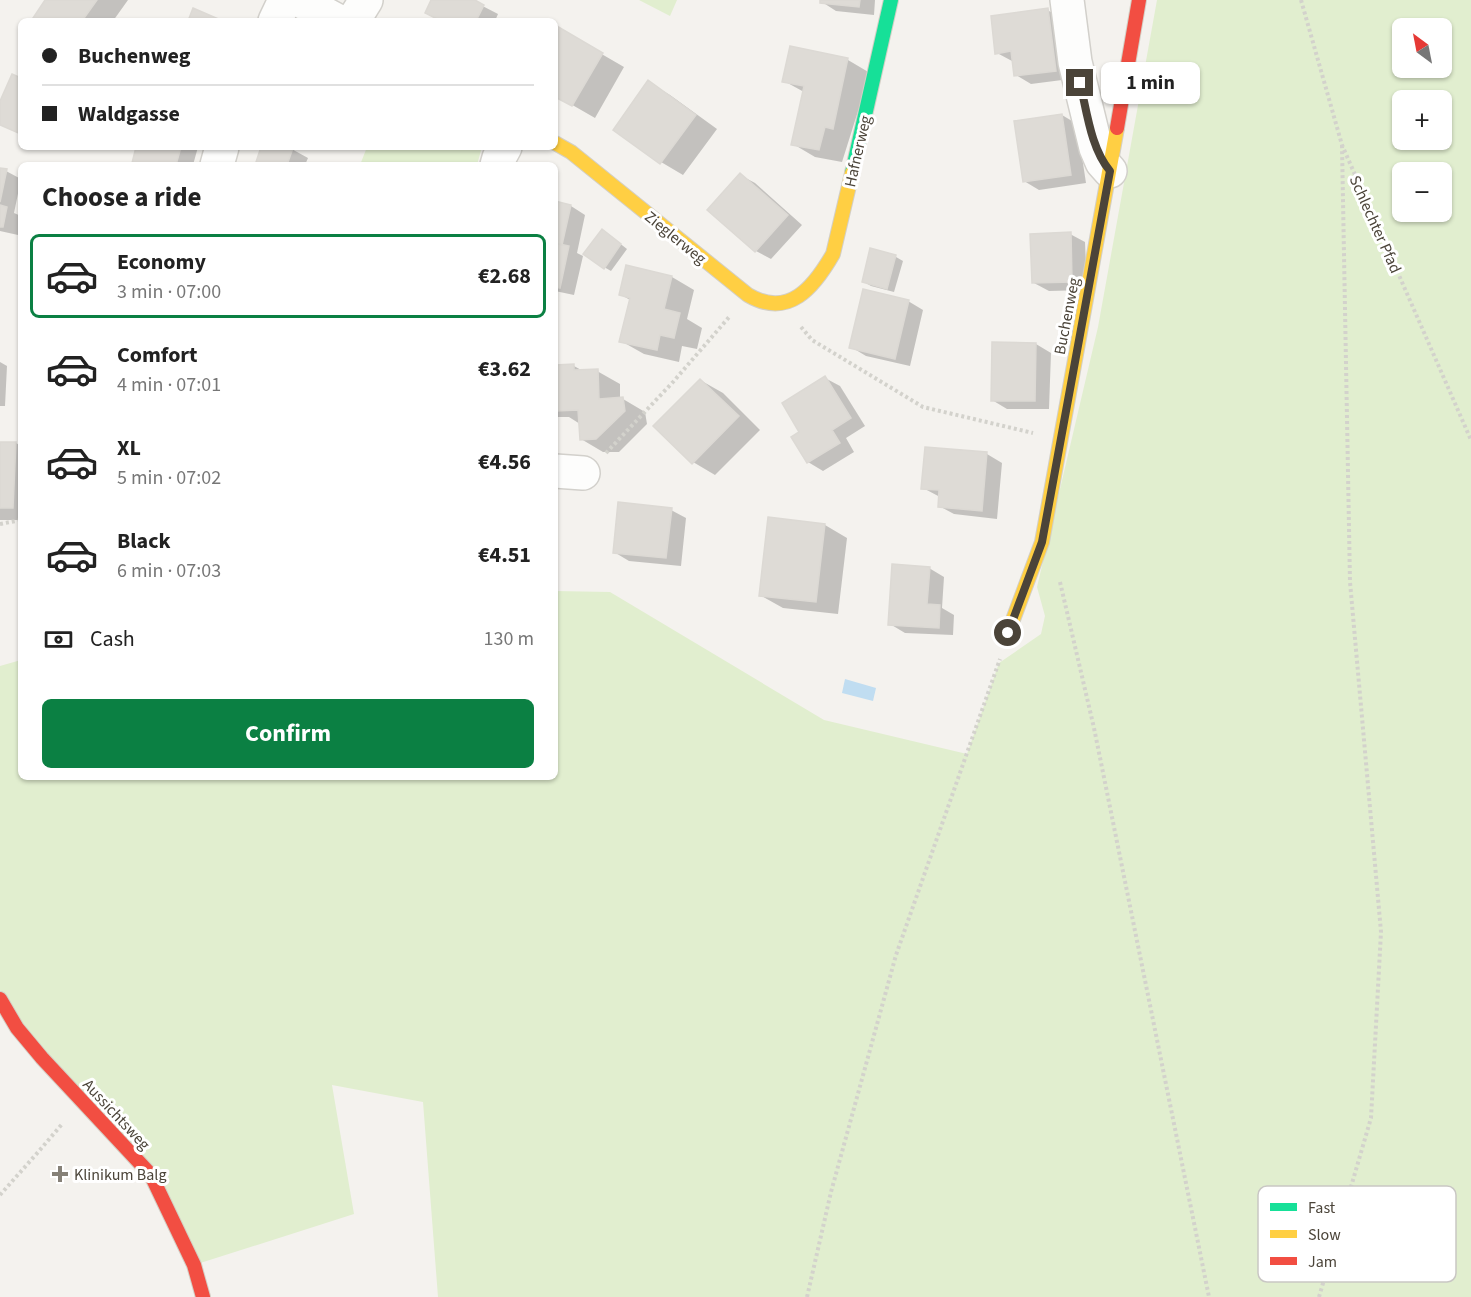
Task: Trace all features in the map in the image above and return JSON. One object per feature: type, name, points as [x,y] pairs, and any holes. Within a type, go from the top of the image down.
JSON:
[{"type":"street","points":[[276,18],[285,0]]},
{"type":"street","points":[[299,0],[332,18]]},
{"type":"street","points":[[355,18],[366,0]]},
{"type":"street","name":"Hafnerweg","points":[[782,303],[795,300],[823,272],[833,254],[891,0]]},
{"type":"street","points":[[1067,0],[1075,62],[1096,148],[1102,162],[1110,171]]},
{"type":"street","name":"Buchenweg","points":[[1008,633],[1042,542],[1139,0]]},
{"type":"street","name":"Zieglerweg","points":[[558,145],[571,152],[748,296],[766,303],[782,303]]},
{"type":"street","name":"Aussichtsweg","points":[[0,999],[17,1028],[42,1058],[151,1175],[194,1265],[203,1297]]},
{"type":"path","name":"Schlechter Pfad","points":[[1301,0],[1342,145],[1471,440]]},
{"type":"path","points":[[1342,145],[1350,582],[1381,932],[1371,1118],[1351,1186]]},
{"type":"path","points":[[580,466],[673,382],[748,296]]},
{"type":"path","points":[[782,303],[789,315],[812,340],[923,407],[1037,434]]},
{"type":"path","points":[[0,524],[18,521]]},
{"type":"path","points":[[1042,542],[1054,557],[1094,728],[1209,1297]]},
{"type":"path","points":[[807,1297],[831,1191],[896,955],[1008,633]]},
{"type":"path","points":[[0,1195],[57,1129]]},
{"type":"path","points":[[1319,1297],[1323,1282]]},
{"type":"green space","points":[[639,0],[677,0],[670,16]]},
{"type":"green space","points":[[1157,0],[1471,0],[1471,1297],[438,1297],[423,1102],[332,1085],[354,1214],[194,1265],[151,1175],[0,999],[0,666],[18,661],[18,780],[558,780],[558,591],[610,592],[824,720],[967,754],[999,663],[1041,634],[1045,616],[1037,587],[1098,327]]},
{"type":"green space","points":[[366,150],[481,150],[478,162],[361,162]]},
{"type":"water","points":[[845,679],[876,688],[873,701],[842,693]]},
{"type":"building","points":[[45,0],[97,0],[84,18],[33,18]]},
{"type":"building","points":[[431,0],[475,0],[484,5],[478,18],[435,18],[425,13]]},
{"type":"building","points":[[820,0],[860,0],[859,7],[820,3]]},
{"type":"building","points":[[193,8],[216,18],[189,18]]},
{"type":"building","points":[[1048,8],[1056,71],[1014,76],[1011,51],[995,54],[991,16]]},
{"type":"building","points":[[558,27],[603,53],[572,106],[558,99]]},
{"type":"building","points":[[790,46],[848,58],[833,129],[825,127],[819,150],[791,145],[804,86],[782,82]]},
{"type":"building","points":[[12,74],[18,77],[18,133],[0,125],[0,101]]},
{"type":"building","points":[[648,80],[696,115],[660,164],[613,130]]},
{"type":"building","points":[[1062,114],[1071,175],[1023,182],[1014,121]]},
{"type":"building","points":[[135,150],[180,150],[177,162],[132,162]]},
{"type":"building","points":[[260,150],[292,150],[288,162],[256,162]]},
{"type":"building","points":[[0,168],[7,169],[0,202]]},
{"type":"building","points":[[740,173],[788,215],[755,252],[707,210]]},
{"type":"building","points":[[558,202],[571,205],[562,245],[558,244]]},
{"type":"building","points":[[0,205],[7,207],[3,227],[0,227]]},
{"type":"building","points":[[602,229],[621,244],[604,269],[583,254]]},
{"type":"building","points":[[1071,232],[1072,282],[1032,283],[1030,234]]},
{"type":"building","points":[[558,244],[569,246],[560,288],[558,288]]},
{"type":"building","points":[[870,248],[896,255],[887,289],[862,282]]},
{"type":"building","points":[[626,265],[672,276],[664,309],[680,313],[674,338],[660,335],[657,350],[619,342],[630,298],[619,295]]},
{"type":"building","points":[[863,289],[909,300],[895,359],[849,348]]},
{"type":"building","points":[[992,342],[1036,343],[1035,401],[991,401]]},
{"type":"building","points":[[574,364],[574,370],[598,369],[599,399],[623,397],[625,411],[596,439],[580,440],[578,410],[558,411],[558,365]]},
{"type":"building","points":[[825,376],[851,418],[832,430],[840,443],[807,463],[791,437],[799,432],[782,403]]},
{"type":"building","points":[[700,379],[739,416],[692,464],[653,426]]},
{"type":"building","points":[[0,442],[16,442],[13,508],[0,508]]},
{"type":"building","points":[[925,447],[987,452],[982,511],[938,507],[939,490],[921,489]]},
{"type":"building","points":[[618,502],[672,508],[666,558],[613,553]]},
{"type":"building","points":[[768,517],[825,524],[816,602],[759,596]]},
{"type":"building","points":[[892,564],[930,567],[927,604],[940,605],[939,628],[888,625]]},
{"type":"traffic: fast","points":[[852,173],[891,0]]},
{"type":"traffic: slow","points":[[1008,633],[1042,542],[1117,128]]},
{"type":"traffic: slow","points":[[558,145],[571,152],[748,295],[776,303],[799,296],[809,288],[826,266],[833,254],[852,173]]},
{"type":"traffic: jam","points":[[1117,128],[1139,0]]},
{"type":"traffic: jam","points":[[0,999],[17,1028],[42,1058],[151,1175],[194,1265],[203,1297]]},
{"type":"place","name":"Klinikum Balg","points":[[60,1174]]},
{"type":"route","points":[[1008,633],[1042,542],[1110,171],[1102,162],[1096,148],[1080,83]]}]
